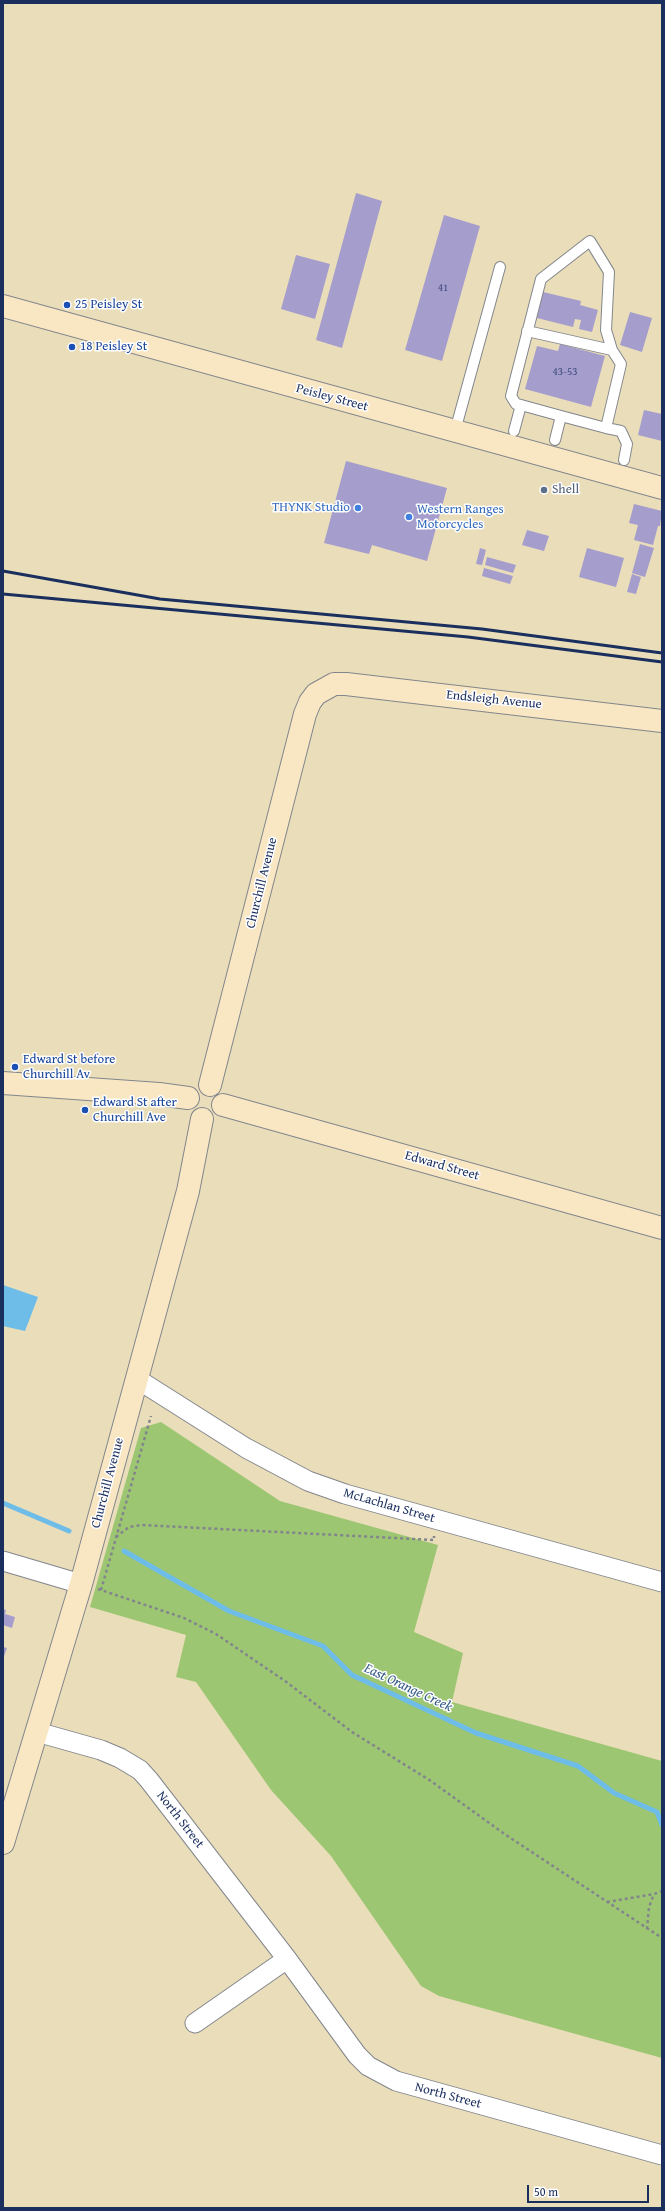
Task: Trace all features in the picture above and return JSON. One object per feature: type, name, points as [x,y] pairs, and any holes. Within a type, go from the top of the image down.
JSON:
[{"type":"street","name":"Peisley Street","points":[[3,306],[662,488]]},
{"type":"street","name":"Endsleigh Avenue","points":[[326,688],[334,684],[346,684],[662,721]]},
{"type":"street","name":"Churchill Avenue","points":[[210,1085],[305,714],[310,702],[316,694],[326,688]]},
{"type":"street","points":[[3,1083],[159,1094],[188,1098]]},
{"type":"street","points":[[199,1085],[210,1085],[222,1095],[223,1105],[221,1110],[213,1118],[196,1118],[189,1109],[188,1098],[190,1092],[199,1085]]},
{"type":"street","name":"Edward Street","points":[[223,1105],[662,1228]]},
{"type":"street","name":"Churchill Avenue","points":[[3,1843],[37,1732],[91,1587],[137,1378],[188,1191],[202,1119]]},
{"type":"street","name":"McLachlan Street","points":[[137,1378],[246,1448],[308,1481],[345,1494],[662,1582]]},
{"type":"street","points":[[3,1561],[91,1587]]},
{"type":"street","name":"North Street","points":[[37,1732],[101,1750],[120,1758],[140,1770],[160,1792],[287,1958],[357,2055],[368,2066],[381,2075],[396,2082],[662,2155]]},
{"type":"street","points":[[195,2023],[287,1958]]},
{"type":"lane","points":[[606,428],[621,364],[612,350],[606,330],[609,272],[590,241],[541,279],[511,396],[516,404],[606,428],[621,431],[627,444],[624,460]]},
{"type":"lane","points":[[454,431],[500,266]]},
{"type":"lane","points":[[527,331],[612,350]]},
{"type":"lane","points":[[514,431],[521,405]]},
{"type":"lane","points":[[555,440],[561,416]]},
{"type":"path","points":[[151,1416],[116,1537],[91,1587],[184,1618],[216,1634],[285,1681],[352,1732],[431,1781],[506,1835],[662,1938]]},
{"type":"path","points":[[116,1537],[129,1527],[142,1525],[434,1540],[438,1520]]},
{"type":"path","points":[[607,1902],[654,1894],[662,1891]]},
{"type":"path","points":[[647,1929],[649,1907],[654,1894]]},
{"type":"green space","points":[[161,1422],[280,1501],[438,1545],[414,1632],[463,1653],[452,1702],[662,1761],[662,2058],[439,1996],[421,1986],[331,1856],[271,1790],[196,1682],[176,1677],[186,1635],[90,1607],[141,1428]]},
{"type":"water","points":[[3,1285],[38,1297],[25,1331],[3,1326]]},
{"type":"building","points":[[356,193],[382,201],[342,348],[316,340]]},
{"type":"building","points":[[444,215],[480,226],[442,361],[405,350]]},
{"type":"building","points":[[296,255],[330,264],[315,319],[281,309]]},
{"type":"building","points":[[543,292],[581,301],[580,305],[598,310],[592,332],[579,329],[581,320],[575,319],[573,327],[537,318]]},
{"type":"building","points":[[630,312],[652,318],[642,352],[620,345]]},
{"type":"building","points":[[560,344],[605,356],[591,407],[525,389],[537,346],[558,351]]},
{"type":"building","points":[[644,410],[662,414],[662,441],[638,435]]},
{"type":"building","points":[[346,461],[447,488],[427,561],[372,545],[369,554],[324,543]]},
{"type":"building","points":[[634,504],[662,511],[660,526],[658,526],[653,545],[634,540],[638,525],[629,523]]},
{"type":"building","points":[[527,530],[549,536],[544,551],[522,545]]},
{"type":"building","points":[[640,544],[654,548],[645,577],[632,573]]},
{"type":"building","points":[[480,548],[486,550],[482,565],[476,564]]},
{"type":"building","points":[[587,548],[624,558],[616,587],[579,577]]},
{"type":"building","points":[[487,557],[516,565],[513,573],[485,565]]},
{"type":"building","points":[[484,568],[513,576],[510,584],[482,576]]},
{"type":"building","points":[[632,574],[641,577],[636,594],[627,592]]},
{"type":"building","points":[[3,1609],[6,1610],[5,1614],[15,1617],[12,1628],[3,1625]]},
{"type":"building","points":[[3,1647],[7,1648],[3,1659]]},
{"type":"waterway","name":"East Orange Creek","points":[[3,1503],[69,1531]]},
{"type":"waterway","name":"East Orange Creek","points":[[124,1551],[229,1611],[323,1646],[352,1675],[476,1733],[578,1766],[614,1793],[657,1812],[662,1825]]},
{"type":"railway","points":[[3,571],[160,599],[482,629],[662,653]]},
{"type":"railway","points":[[3,594],[468,637],[662,662]]},
{"type":"place","name":"25 Peisley St","points":[[67,305]]},
{"type":"place","name":"18 Peisley St","points":[[72,347]]},
{"type":"place","name":"Shell","points":[[544,490]]},
{"type":"place","name":"THYNK Studio","points":[[358,508]]},
{"type":"place","name":"Western Ranges Motorcycles","points":[[409,517]]},
{"type":"place","name":"Edward St before Churchill Av","points":[[15,1067]]},
{"type":"place","name":"Edward St after Churchill Ave","points":[[85,1110]]}]
